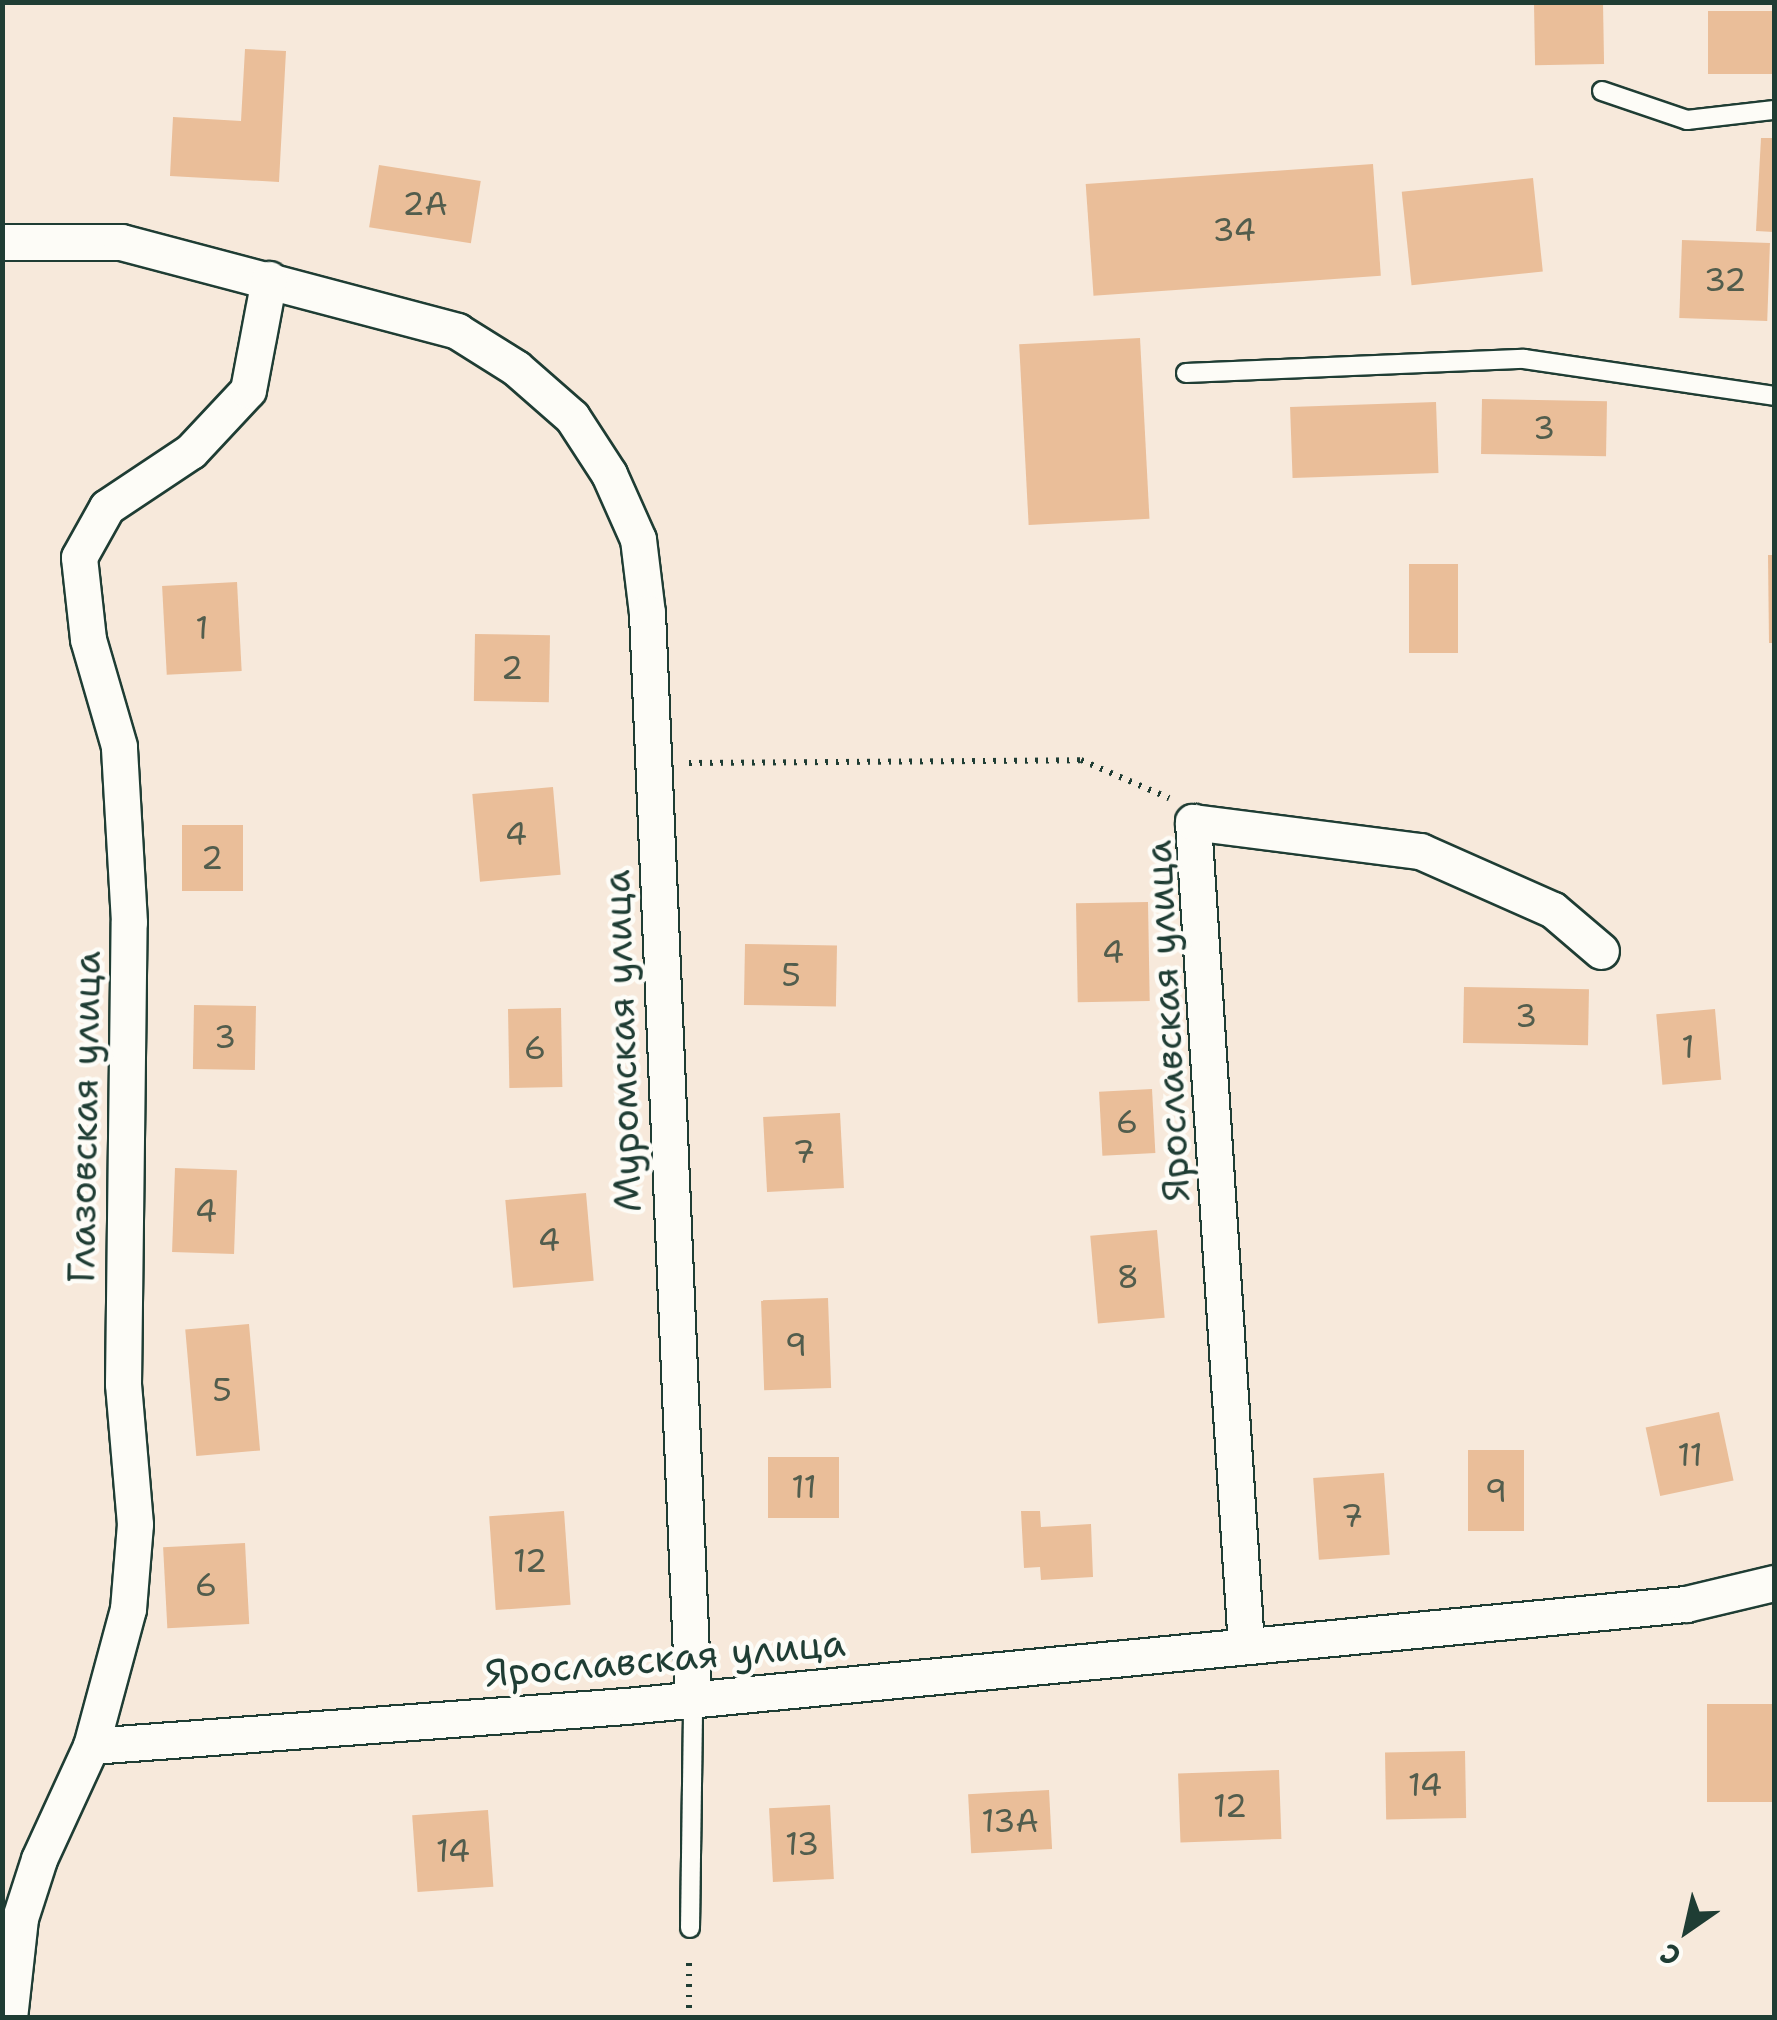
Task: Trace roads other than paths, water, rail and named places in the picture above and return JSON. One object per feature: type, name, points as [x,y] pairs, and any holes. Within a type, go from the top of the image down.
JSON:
[{"type":"street","name":"Муромская улица","points":[[2,242],[121,242],[458,331],[516,368],[572,417],[609,474],[638,539],[653,763],[693,1700]]},
{"type":"street","name":"Глазовская улица","points":[[9,2018],[11,1920],[91,1746],[128,1609],[136,1524],[123,1384],[128,902],[118,746],[88,639],[78,557],[107,507],[191,450],[248,390],[269,280]]},
{"type":"street","name":"Ярославская улица","points":[[1246,1646],[1193,822],[1420,850],[1553,910],[1601,951]]},
{"type":"street","name":"Ярославская улица","points":[[91,1746],[693,1700],[1686,1604],[1774,1583]]},
{"type":"lane","points":[[1602,91],[1687,120],[1774,110]]},
{"type":"lane","points":[[1186,373],[1524,359],[1774,396]]},
{"type":"lane","name":"Муромская улица","points":[[690,1928],[693,1700]]}]
